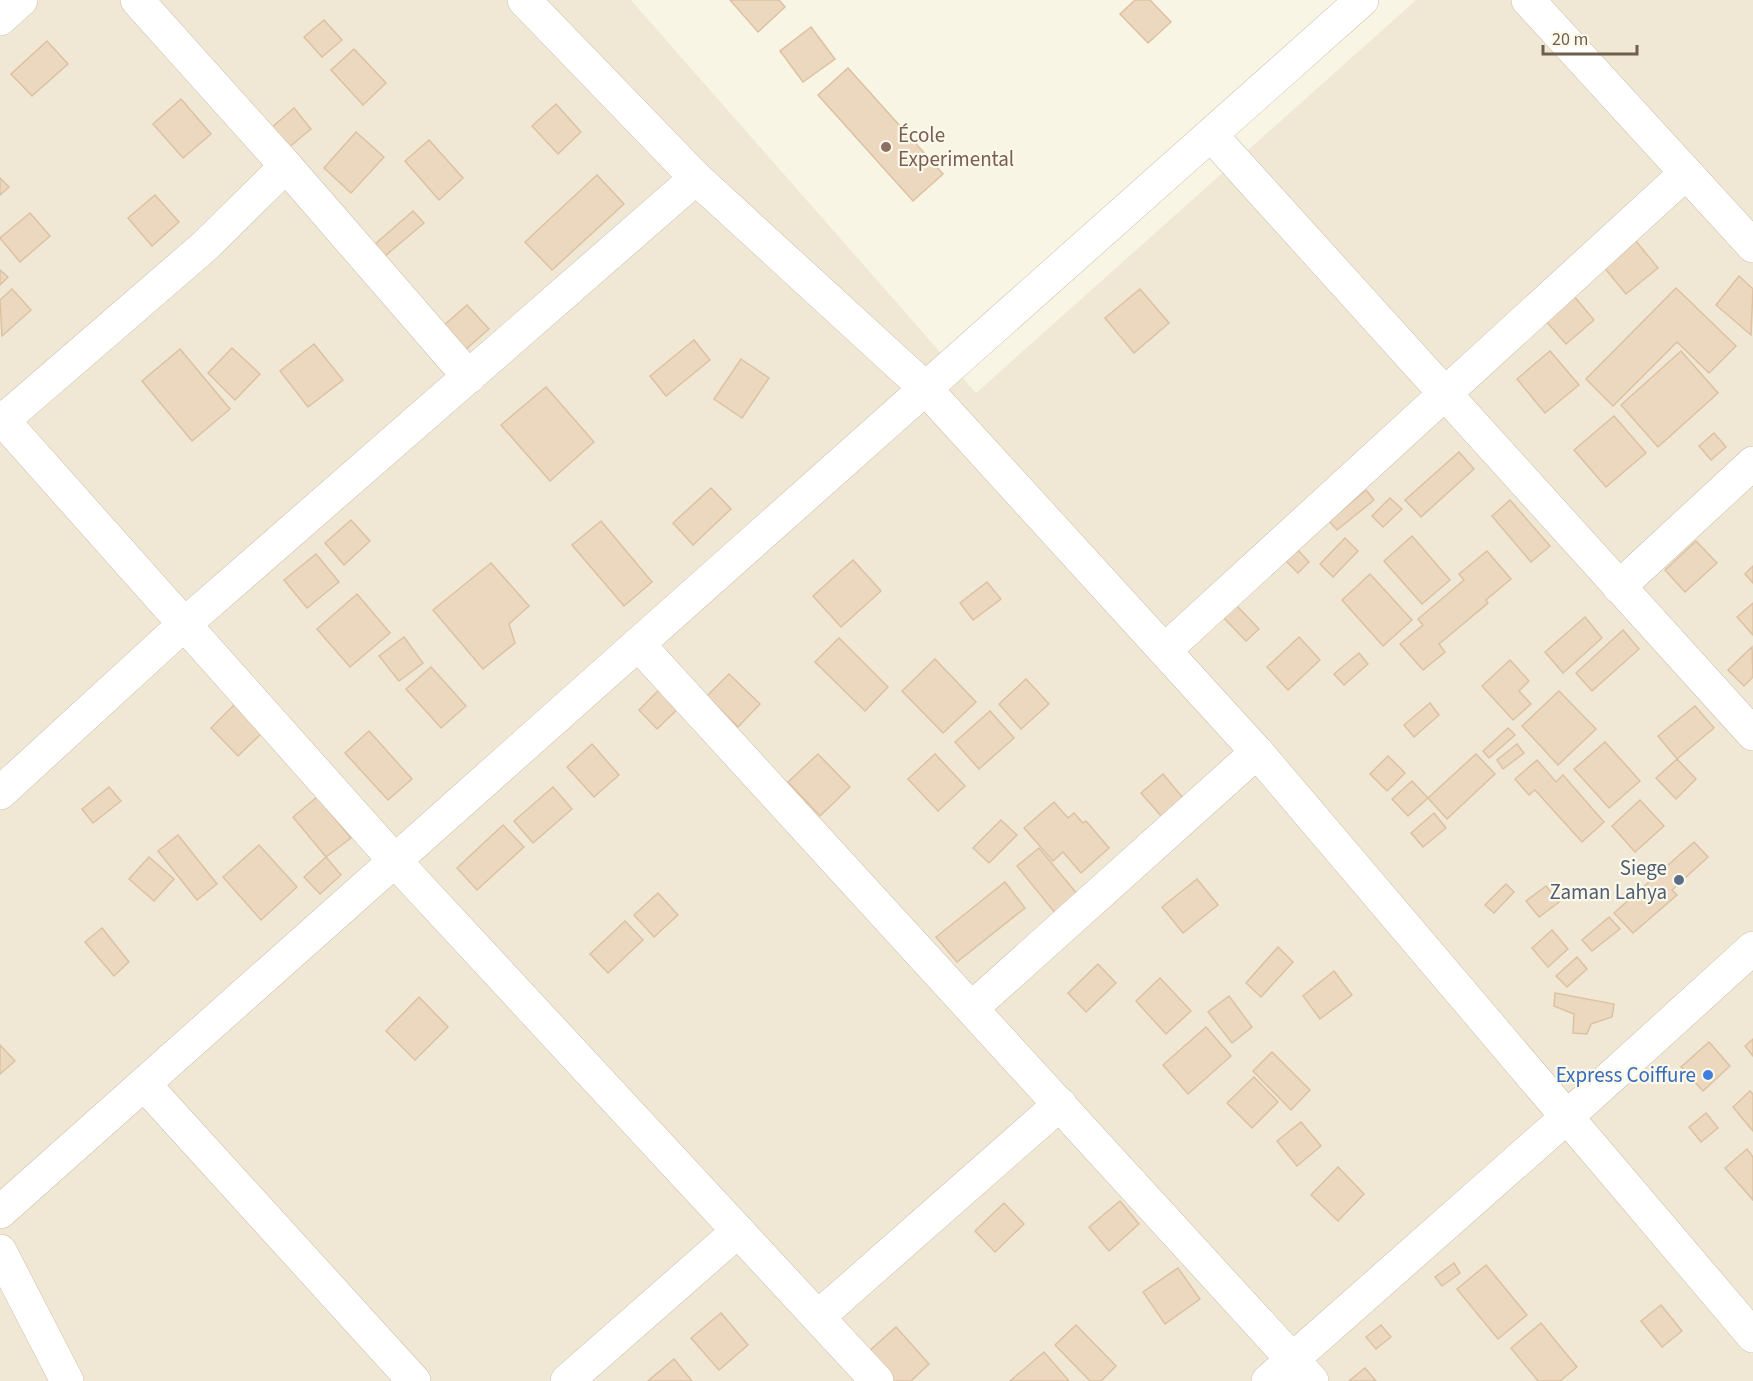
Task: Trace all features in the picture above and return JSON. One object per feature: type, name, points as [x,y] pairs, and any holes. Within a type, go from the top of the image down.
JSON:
[{"type":"street","points":[[0,19],[21,0]]},
{"type":"street","points":[[137,0],[286,166],[469,377]]},
{"type":"street","points":[[524,0],[696,178],[926,388],[1257,752],[1753,1336]]},
{"type":"street","points":[[0,1212],[1362,0]]},
{"type":"street","points":[[1528,0],[1753,246]]},
{"type":"street","points":[[1211,135],[1753,734]]},
{"type":"street","points":[[286,166],[205,246],[1,420],[394,861],[877,1381]]},
{"type":"street","points":[[1164,650],[1686,173]]},
{"type":"street","points":[[0,793],[184,625],[696,178]]},
{"type":"street","points":[[1619,587],[1753,464]]},
{"type":"street","points":[[638,644],[1302,1370]]},
{"type":"street","points":[[972,1008],[1257,752]]},
{"type":"street","points":[[1268,1381],[1302,1370],[1568,1116],[1753,948]]},
{"type":"street","points":[[144,1084],[414,1381]]},
{"type":"street","points":[[818,1317],[1060,1104]]},
{"type":"street","points":[[567,1381],[738,1231]]},
{"type":"street","points":[[0,1251],[67,1381]]},
{"type":"shaded area","points":[[0,0],[631,0],[976,393],[1416,0],[1753,0],[1753,1381],[0,1381]]},
{"type":"building","points":[[730,0],[779,0],[785,7],[758,32]]},
{"type":"building","points":[[1135,0],[1150,0],[1171,22],[1148,43],[1120,14]]},
{"type":"building","points":[[324,20],[342,40],[322,57],[304,37]]},
{"type":"building","points":[[811,27],[835,59],[803,82],[780,51]]},
{"type":"building","points":[[47,41],[68,64],[32,96],[11,74]]},
{"type":"building","points":[[354,49],[386,83],[363,105],[331,70]]},
{"type":"building","points":[[848,68],[943,174],[913,201],[818,95]]},
{"type":"building","points":[[181,99],[211,134],[183,158],[153,124]]},
{"type":"building","points":[[556,104],[581,132],[558,154],[532,126]]},
{"type":"building","points":[[294,108],[311,129],[287,149],[270,129]]},
{"type":"building","points":[[356,132],[384,157],[351,193],[324,168]]},
{"type":"building","points":[[429,140],[463,178],[439,200],[405,161]]},
{"type":"building","points":[[597,175],[624,204],[552,270],[525,242]]},
{"type":"building","points":[[0,178],[9,187],[0,195]]},
{"type":"building","points":[[155,195],[179,222],[152,246],[128,218]]},
{"type":"building","points":[[413,211],[424,223],[385,256],[375,244]]},
{"type":"building","points":[[30,213],[50,236],[20,262],[0,238]]},
{"type":"building","points":[[1635,240],[1658,268],[1626,294],[1603,266]]},
{"type":"building","points":[[0,270],[8,277],[0,285]]},
{"type":"building","points":[[1739,276],[1753,289],[1751,335],[1716,305]]},
{"type":"building","points":[[1676,288],[1736,346],[1709,373],[1677,342],[1613,406],[1586,379]]},
{"type":"building","points":[[12,289],[31,310],[2,336],[0,300]]},
{"type":"building","points":[[1140,289],[1169,323],[1134,353],[1105,318]]},
{"type":"building","points":[[1573,295],[1594,320],[1566,344],[1545,320]]},
{"type":"building","points":[[467,305],[489,329],[465,350],[443,326]]},
{"type":"building","points":[[694,340],[710,360],[666,396],[650,376]]},
{"type":"building","points":[[314,344],[343,380],[308,407],[280,371]]},
{"type":"building","points":[[232,348],[260,374],[235,400],[208,373]]},
{"type":"building","points":[[180,349],[230,409],[192,441],[142,381]]},
{"type":"building","points":[[1550,351],[1579,385],[1545,413],[1517,379]]},
{"type":"building","points":[[1681,351],[1718,393],[1658,447],[1621,405]]},
{"type":"building","points":[[741,359],[769,378],[742,418],[714,399]]},
{"type":"building","points":[[546,387],[594,442],[550,481],[501,425]]},
{"type":"building","points":[[1614,416],[1646,453],[1606,487],[1574,450]]},
{"type":"building","points":[[1714,433],[1726,447],[1711,460],[1699,446]]},
{"type":"building","points":[[1459,452],[1474,469],[1421,517],[1405,500]]},
{"type":"building","points":[[711,488],[731,509],[693,545],[673,523]]},
{"type":"building","points":[[1366,490],[1374,500],[1337,530],[1329,521]]},
{"type":"building","points":[[1390,498],[1402,509],[1383,527],[1372,516]]},
{"type":"building","points":[[1510,500],[1550,546],[1531,562],[1492,516]]},
{"type":"building","points":[[351,520],[370,541],[344,565],[325,543]]},
{"type":"building","points":[[601,521],[652,582],[624,606],[572,545]]},
{"type":"building","points":[[1412,536],[1450,580],[1422,604],[1384,561]]},
{"type":"building","points":[[1345,538],[1358,551],[1333,577],[1320,564]]},
{"type":"building","points":[[1696,541],[1717,563],[1685,592],[1665,570]]},
{"type":"building","points":[[1296,548],[1309,562],[1298,573],[1284,559]]},
{"type":"building","points":[[1487,551],[1511,579],[1486,600],[1488,603],[1439,644],[1445,652],[1423,670],[1400,644],[1423,625],[1418,619],[1464,580],[1459,574]]},
{"type":"building","points":[[316,554],[339,582],[307,608],[284,580]]},
{"type":"building","points":[[853,560],[881,591],[841,627],[813,596]]},
{"type":"building","points":[[491,563],[529,606],[509,624],[515,643],[483,669],[433,610]]},
{"type":"building","points":[[1753,566],[1753,583],[1745,574]]},
{"type":"building","points":[[1370,574],[1412,620],[1383,646],[1342,600]]},
{"type":"building","points":[[987,582],[1001,599],[973,620],[960,603]]},
{"type":"building","points":[[357,594],[390,633],[350,667],[317,629]]},
{"type":"building","points":[[1753,603],[1753,635],[1737,617]]},
{"type":"building","points":[[1236,605],[1259,629],[1246,641],[1223,617]]},
{"type":"building","points":[[1585,617],[1602,638],[1563,673],[1545,652]]},
{"type":"building","points":[[1623,630],[1639,649],[1592,691],[1576,673]]},
{"type":"building","points":[[404,637],[423,663],[399,681],[379,656]]},
{"type":"building","points":[[1299,637],[1320,660],[1288,690],[1267,667]]},
{"type":"building","points":[[839,638],[888,687],[865,711],[815,662]]},
{"type":"building","points":[[1752,647],[1753,677],[1744,686],[1728,670]]},
{"type":"building","points":[[1359,653],[1368,664],[1344,685],[1334,674]]},
{"type":"building","points":[[935,659],[976,702],[943,733],[902,691]]},
{"type":"building","points":[[1510,660],[1529,681],[1519,691],[1531,704],[1513,720],[1482,686]]},
{"type":"building","points":[[431,667],[466,706],[441,728],[406,689]]},
{"type":"building","points":[[729,674],[760,704],[738,727],[707,696]]},
{"type":"building","points":[[1026,679],[1049,704],[1021,729],[999,704]]},
{"type":"building","points":[[665,684],[684,703],[657,729],[639,710]]},
{"type":"building","points":[[1559,691],[1596,729],[1558,765],[1522,726]]},
{"type":"building","points":[[1430,703],[1439,715],[1414,737],[1404,725]]},
{"type":"building","points":[[235,704],[262,733],[238,756],[211,728]]},
{"type":"building","points":[[1695,706],[1714,728],[1677,759],[1658,736]]},
{"type":"building","points":[[990,711],[1014,738],[979,769],[955,742]]},
{"type":"building","points":[[1508,728],[1515,735],[1489,758],[1483,751]]},
{"type":"building","points":[[369,731],[412,779],[388,800],[345,753]]},
{"type":"building","points":[[1605,742],[1640,781],[1609,808],[1574,769]]},
{"type":"building","points":[[592,744],[619,775],[594,797],[567,767]]},
{"type":"building","points":[[1517,744],[1524,753],[1503,769],[1497,760]]},
{"type":"building","points":[[818,754],[850,787],[820,816],[788,782]]},
{"type":"building","points":[[935,754],[965,786],[938,811],[908,779]]},
{"type":"building","points":[[1476,754],[1495,774],[1447,819],[1428,798]]},
{"type":"building","points":[[1388,756],[1405,773],[1387,791],[1370,774]]},
{"type":"building","points":[[1677,759],[1696,779],[1676,799],[1656,778]]},
{"type":"building","points":[[1537,760],[1556,782],[1563,775],[1604,822],[1582,842],[1535,790],[1529,795],[1515,779]]},
{"type":"building","points":[[1163,774],[1183,798],[1162,817],[1141,793]]},
{"type":"building","points":[[1412,781],[1428,798],[1408,816],[1392,799]]},
{"type":"building","points":[[109,787],[121,801],[93,823],[82,809]]},
{"type":"building","points":[[553,787],[572,809],[533,843],[514,821]]},
{"type":"building","points":[[317,797],[351,838],[326,857],[293,817]]},
{"type":"building","points":[[1640,800],[1664,826],[1635,852],[1612,826]]},
{"type":"building","points":[[1054,802],[1068,818],[1074,813],[1083,823],[1086,821],[1109,848],[1081,873],[1063,852],[1053,861],[1024,828]]},
{"type":"building","points":[[1434,813],[1446,828],[1423,847],[1411,833]]},
{"type":"building","points":[[1001,820],[1017,835],[989,863],[973,848]]},
{"type":"building","points":[[503,825],[524,847],[477,890],[457,868]]},
{"type":"building","points":[[178,835],[217,884],[197,900],[158,851]]},
{"type":"building","points":[[1694,842],[1708,857],[1672,890],[1677,895],[1633,933],[1614,913]]},
{"type":"building","points":[[259,845],[297,887],[261,920],[223,877]]},
{"type":"building","points":[[1039,848],[1078,895],[1056,914],[1017,866]]},
{"type":"building","points":[[149,857],[174,879],[154,901],[129,879]]},
{"type":"building","points":[[326,857],[341,875],[320,894],[304,877]]},
{"type":"building","points":[[1197,879],[1218,905],[1183,933],[1162,907]]},
{"type":"building","points":[[1005,882],[1025,908],[957,962],[936,937]]},
{"type":"building","points":[[1506,884],[1514,892],[1494,913],[1485,905]]},
{"type":"building","points":[[1546,886],[1559,902],[1539,917],[1526,901]]},
{"type":"building","points":[[658,893],[678,915],[654,937],[634,915]]},
{"type":"building","points":[[1609,917],[1620,929],[1592,951],[1582,940]]},
{"type":"building","points":[[625,921],[643,940],[608,973],[590,954]]},
{"type":"building","points":[[102,928],[129,962],[114,976],[85,942]]},
{"type":"building","points":[[1552,930],[1568,949],[1548,967],[1532,948]]},
{"type":"building","points":[[1278,947],[1293,962],[1261,997],[1246,983]]},
{"type":"building","points":[[1577,957],[1587,969],[1567,987],[1556,976]]},
{"type":"building","points":[[1098,964],[1116,983],[1086,1012],[1068,993]]},
{"type":"building","points":[[1334,971],[1352,995],[1320,1019],[1303,996]]},
{"type":"building","points":[[1160,978],[1191,1011],[1166,1034],[1136,1001]]},
{"type":"building","points":[[1555,993],[1614,1004],[1612,1017],[1591,1024],[1587,1034],[1573,1033],[1574,1014],[1554,1006]]},
{"type":"building","points":[[1229,996],[1252,1027],[1232,1043],[1208,1012]]},
{"type":"building","points":[[419,997],[448,1027],[415,1060],[386,1031]]},
{"type":"building","points":[[1206,1027],[1231,1056],[1188,1094],[1163,1065]]},
{"type":"building","points":[[1753,1039],[1753,1056],[1745,1046]]},
{"type":"building","points":[[1709,1042],[1730,1066],[1703,1091],[1681,1067]]},
{"type":"building","points":[[0,1045],[15,1061],[0,1074]]},
{"type":"building","points":[[1272,1052],[1310,1090],[1291,1110],[1253,1071]]},
{"type":"building","points":[[1254,1077],[1278,1102],[1252,1128],[1227,1103]]},
{"type":"building","points":[[1750,1091],[1753,1094],[1753,1131],[1733,1107]]},
{"type":"building","points":[[1706,1113],[1718,1128],[1701,1142],[1689,1127]]},
{"type":"building","points":[[1301,1122],[1321,1146],[1297,1166],[1277,1141]]},
{"type":"building","points":[[1747,1149],[1753,1157],[1753,1200],[1725,1168]]},
{"type":"building","points":[[1338,1167],[1364,1194],[1338,1221],[1311,1195]]},
{"type":"building","points":[[1120,1201],[1139,1224],[1109,1251],[1089,1227]]},
{"type":"building","points":[[1004,1203],[1024,1224],[995,1252],[975,1231]]},
{"type":"building","points":[[1454,1263],[1460,1273],[1442,1286],[1435,1277]]},
{"type":"building","points":[[1486,1265],[1527,1315],[1498,1339],[1457,1289]]},
{"type":"building","points":[[1178,1268],[1200,1299],[1165,1324],[1143,1292]]},
{"type":"building","points":[[1661,1305],[1682,1331],[1662,1347],[1641,1321]]},
{"type":"building","points":[[721,1313],[748,1345],[719,1370],[691,1338]]},
{"type":"building","points":[[1541,1323],[1577,1367],[1560,1381],[1538,1381],[1511,1348]]},
{"type":"building","points":[[1076,1325],[1116,1366],[1101,1381],[1090,1381],[1055,1345]]},
{"type":"building","points":[[1381,1325],[1391,1337],[1376,1349],[1366,1337]]},
{"type":"building","points":[[896,1327],[929,1364],[911,1381],[894,1381],[868,1352]]},
{"type":"building","points":[[1044,1352],[1069,1381],[1010,1381]]},
{"type":"building","points":[[674,1359],[692,1381],[648,1381]]},
{"type":"building","points":[[1365,1368],[1376,1381],[1349,1381]]},
{"type":"place","name":"École Experimental","points":[[886,147]]},
{"type":"place","name":"Siege Zaman Lahya","points":[[1679,880]]},
{"type":"place","name":"Express Coiffure","points":[[1708,1075]]}]
